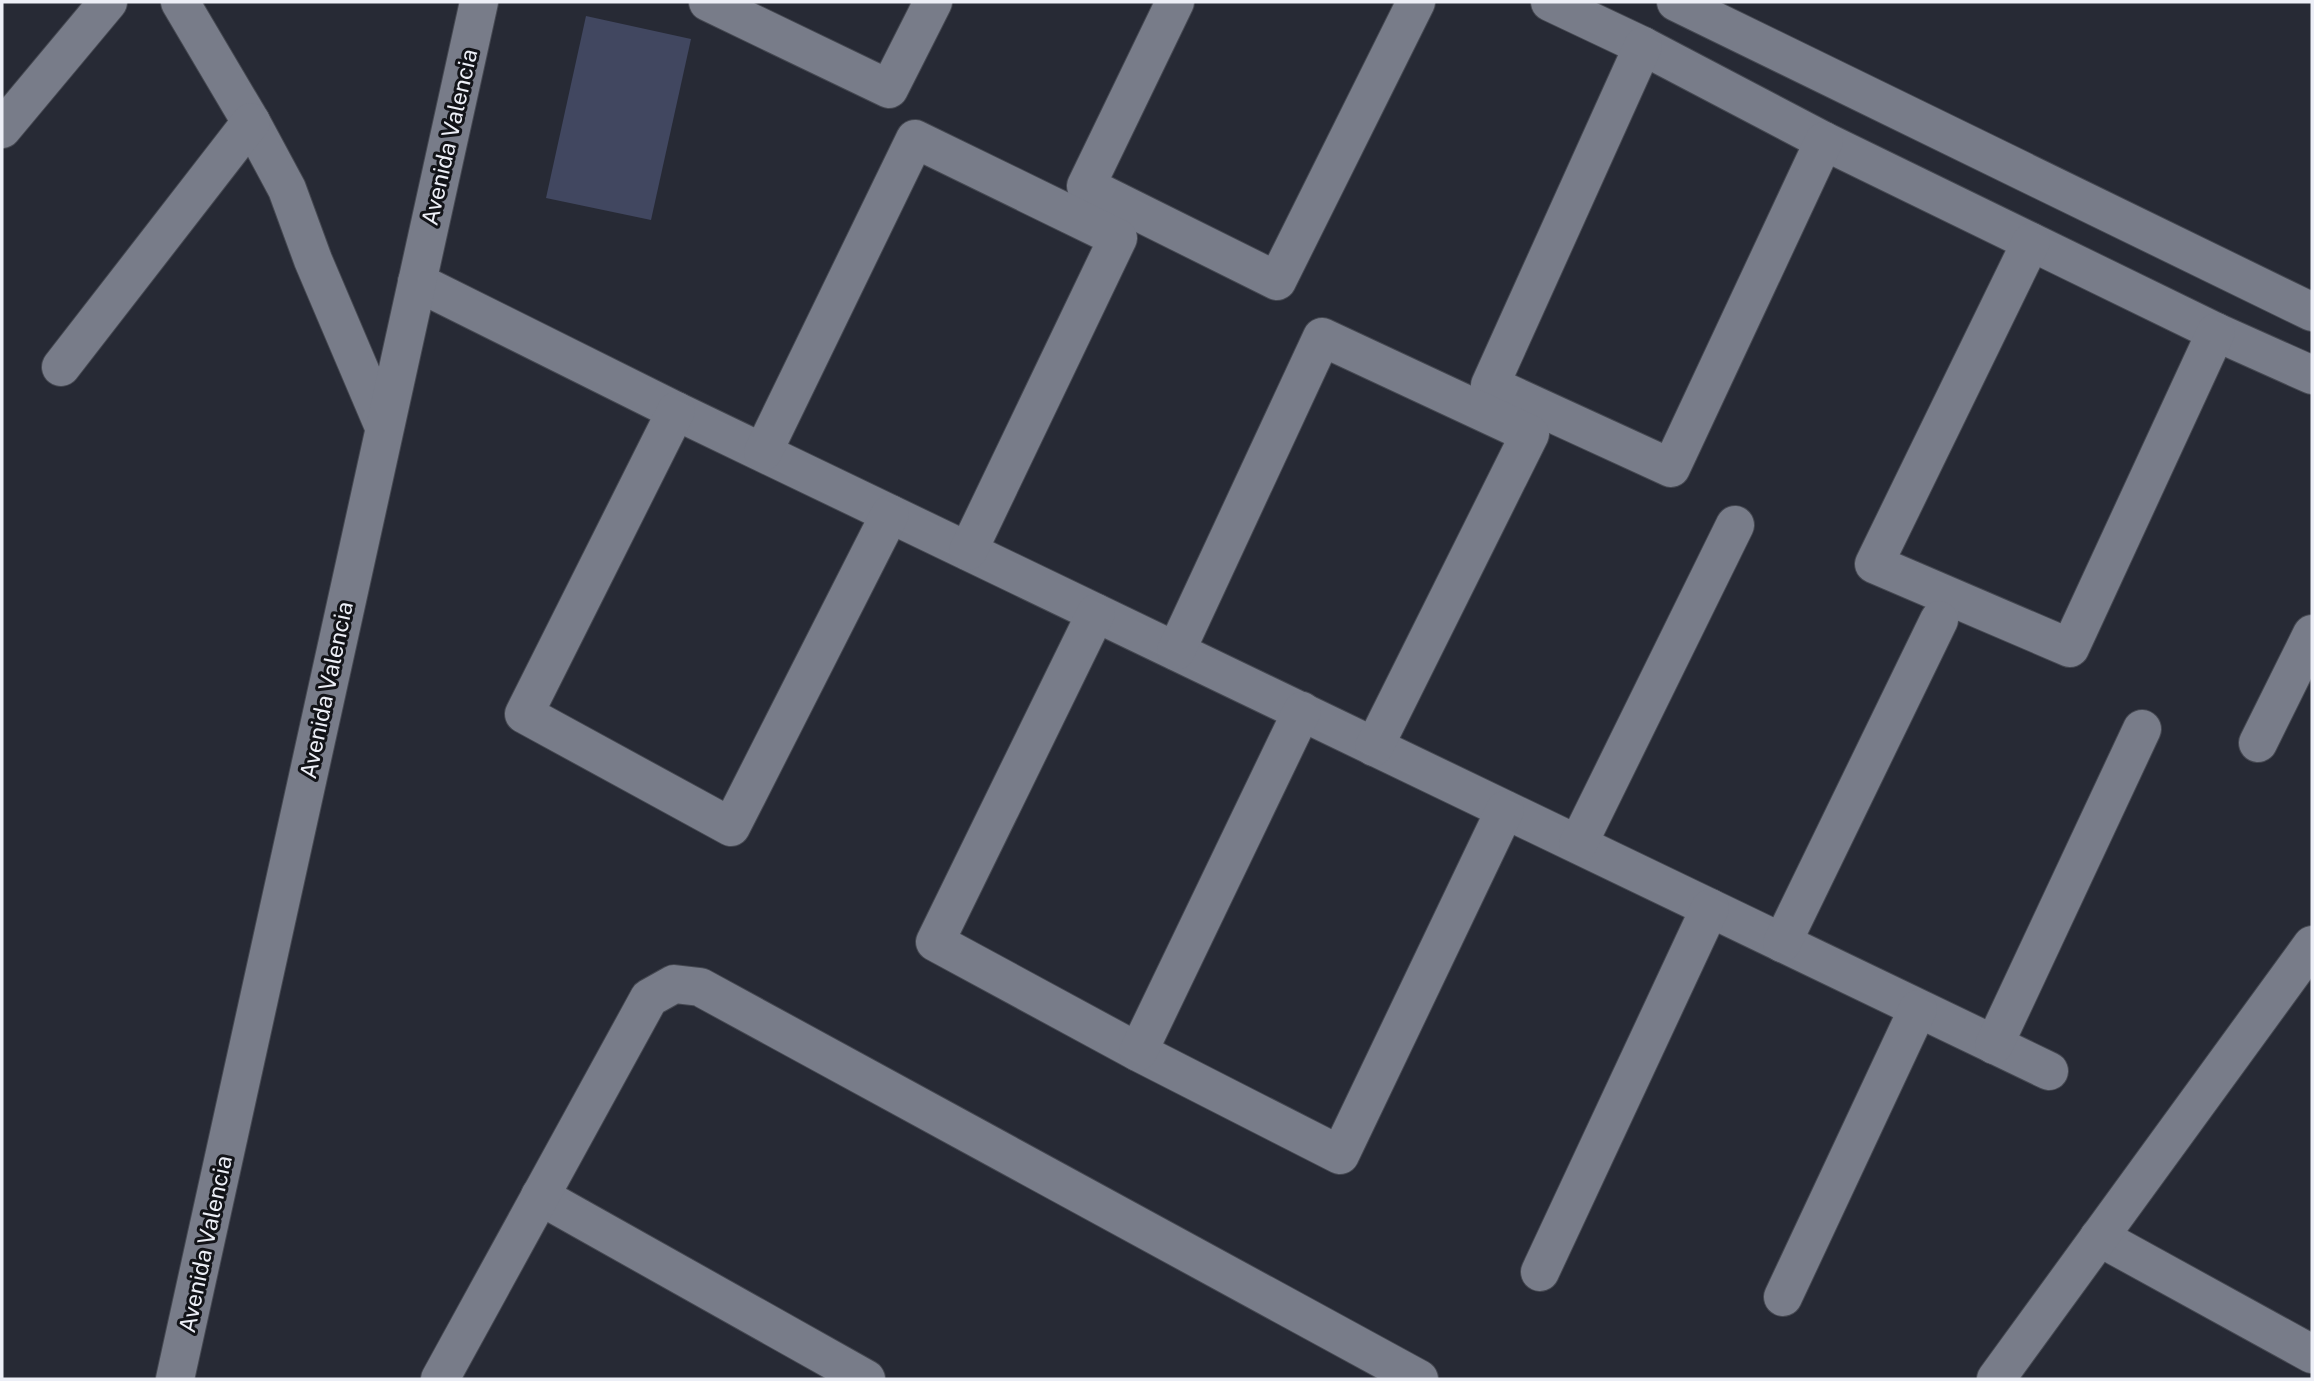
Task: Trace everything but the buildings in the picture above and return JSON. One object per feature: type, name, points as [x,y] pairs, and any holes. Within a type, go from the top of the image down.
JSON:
[{"type":"street","points":[[2,130],[108,2]]},
{"type":"street","points":[[180,2],[287,189],[313,260],[384,427]]},
{"type":"street","name":"Avenida Valencia","points":[[175,1379],[479,2]]},
{"type":"street","points":[[708,2],[890,89],[933,2]]},
{"type":"street","points":[[1175,2],[1086,186],[1277,281],[1416,2]]},
{"type":"street","points":[[1550,2],[1824,141],[2216,332],[2312,375]]},
{"type":"street","points":[[1676,2],[2312,312]]},
{"type":"street","points":[[1643,47],[1490,385],[1671,468],[1824,141]]},
{"type":"street","points":[[61,367],[251,122]]},
{"type":"street","points":[[763,452],[915,139],[1118,238],[968,551]]},
{"type":"street","points":[[2031,242],[1874,565],[2070,648],[2216,332]]},
{"type":"street","points":[[417,282],[676,411],[2049,1071]]},
{"type":"street","points":[[1176,651],[1322,337],[1530,434],[1374,747]]},
{"type":"street","points":[[676,411],[524,714],[731,827],[890,513]]},
{"type":"street","points":[[1577,844],[1735,525]]},
{"type":"street","points":[[1096,613],[935,942],[1138,1052],[1340,1155],[1505,810]]},
{"type":"street","points":[[1782,943],[1939,620]]},
{"type":"street","points":[[2258,743],[2312,634]]},
{"type":"street","points":[[1138,1052],[1302,712]]},
{"type":"street","points":[[1994,1045],[2142,729]]},
{"type":"street","points":[[1540,1272],[1710,908]]},
{"type":"street","points":[[1996,1379],[2312,944]]},
{"type":"street","points":[[440,1379],[649,998],[674,984],[700,987],[1419,1379]]},
{"type":"street","points":[[1783,1297],[1919,1009]]},
{"type":"street","points":[[540,1196],[866,1379]]},
{"type":"street","points":[[2099,1237],[2308,1342]]},
{"type":"shaded area","points":[[586,16],[691,39],[651,220],[546,198]]}]
